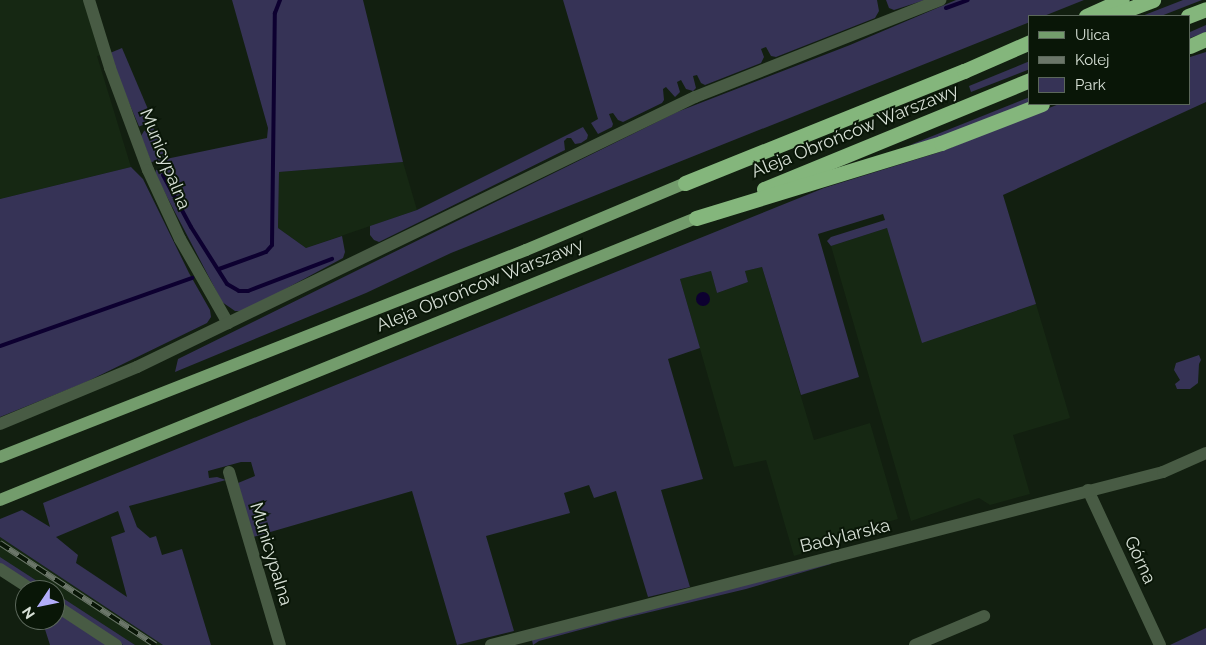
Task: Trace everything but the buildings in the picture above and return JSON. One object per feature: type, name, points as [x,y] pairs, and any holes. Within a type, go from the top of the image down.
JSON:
[{"type":"highway","points":[[1088,15],[1122,0]]},
{"type":"highway","points":[[1113,15],[1153,0]]},
{"type":"highway","points":[[1191,15],[1206,9]]},
{"type":"highway","points":[[1191,46],[1206,39]]},
{"type":"highway","points":[[969,69],[1028,43]]},
{"type":"highway","points":[[969,69],[1028,47]]},
{"type":"highway","name":"Aleja Obrońców Warszawy","points":[[685,183],[969,69]]},
{"type":"highway","name":"Aleja Obrońców Warszawy","points":[[696,218],[1028,81]]},
{"type":"highway","points":[[696,218],[941,143],[1039,105]]},
{"type":"main road","name":"Aleja Obrońców Warszawy","points":[[0,457],[526,250],[685,183]]},
{"type":"main road","name":"Aleja Obrońców Warszawy","points":[[3,499],[696,218]]},
{"type":"street","name":"Municypalna","points":[[89,0],[110,68],[151,178],[180,239],[228,323]]},
{"type":"street","points":[[0,424],[137,367],[695,97],[940,0]]},
{"type":"street","name":"Badylarska","points":[[490,645],[1163,472],[1206,453]]},
{"type":"street","name":"Municypalna","points":[[229,472],[280,645]]},
{"type":"street","name":"Górna","points":[[1088,490],[1160,645]]},
{"type":"street","points":[[0,569],[17,580]]},
{"type":"street","points":[[65,612],[116,645]]},
{"type":"street","points":[[915,645],[984,616]]},
{"type":"shaded area","points":[[0,0],[85,0],[102,55],[97,56],[131,167],[0,199]]},
{"type":"shaded area","points":[[403,162],[417,210],[306,248],[278,228],[279,172]]},
{"type":"shaded area","points":[[887,228],[964,329],[1036,304],[1070,418],[1013,435],[1030,494],[990,505],[979,498],[911,521],[831,246]]},
{"type":"shaded area","points":[[762,267],[814,440],[870,423],[898,519],[814,543],[810,551],[794,556],[766,460],[734,467],[680,279],[711,271],[717,293],[748,282],[745,271]]},
{"type":"shaded area","points":[[700,292],[706,292],[710,299],[706,306],[700,306],[696,302],[696,296]]},
{"type":"shaded area","points":[[0,537],[65,580],[36,580],[0,557]]},
{"type":"shaded area","points":[[65,580],[163,645],[135,645],[65,600]]},
{"type":"green space","points":[[232,0],[363,0],[403,162],[279,172],[278,228],[306,248],[342,236],[345,252],[343,258],[244,311],[235,311],[222,302],[155,174],[156,170],[168,166],[166,160],[151,162],[141,136],[144,131],[153,127],[166,159],[267,138],[268,128]]},
{"type":"green space","points":[[563,0],[877,0],[879,11],[875,18],[776,57],[771,56],[766,47],[761,49],[764,57],[761,63],[705,85],[701,83],[697,75],[693,76],[696,88],[693,91],[686,89],[681,80],[677,82],[680,92],[675,97],[666,87],[663,89],[664,100],[662,103],[623,122],[618,120],[613,113],[609,114],[613,124],[612,127],[598,134],[591,123],[598,119]]},
{"type":"green space","points":[[886,0],[925,0],[894,10],[889,8]]},
{"type":"green space","points":[[956,0],[1084,0],[1046,15],[1028,15],[1028,23],[451,253],[366,293],[175,372],[178,359],[677,112],[850,45]]},
{"type":"green space","points":[[1183,0],[1202,0],[1164,15],[1145,15]]},
{"type":"green space","points":[[1206,25],[1206,32],[1191,38],[1191,32]]},
{"type":"green space","points":[[122,48],[153,121],[139,127],[108,54]]},
{"type":"green space","points":[[1206,52],[1206,102],[1003,195],[1036,304],[922,343],[887,228],[831,246],[827,241],[831,237],[885,220],[883,214],[818,234],[859,377],[801,395],[762,267],[745,271],[748,282],[717,293],[711,271],[680,279],[700,348],[668,359],[703,479],[661,490],[690,587],[648,597],[616,491],[594,498],[589,485],[564,493],[570,513],[486,536],[514,631],[457,645],[412,491],[253,537],[238,483],[255,476],[251,462],[241,462],[208,471],[209,478],[217,477],[226,480],[129,506],[137,527],[150,538],[156,536],[162,555],[182,549],[211,645],[163,645],[0,537],[0,519],[22,510],[50,527],[43,503],[824,188],[940,152],[1057,105],[1191,105],[1191,57]],"holes":[[[118,511],[125,532],[111,537],[127,597],[76,563],[78,555],[56,537]]]},
{"type":"green space","points":[[1028,62],[1028,70],[971,92],[969,86]]},
{"type":"green space","points":[[1028,98],[1028,104],[936,140],[910,145]]},
{"type":"green space","points":[[583,127],[588,135],[587,139],[581,143],[575,144],[571,138],[567,138],[564,141],[565,150],[379,242],[370,235],[370,226],[417,210]]},
{"type":"green space","points":[[131,167],[143,179],[189,273],[210,310],[211,317],[207,323],[84,383],[0,417],[0,199]]},
{"type":"green space","points":[[1199,355],[1201,360],[1198,383],[1190,389],[1177,389],[1175,384],[1180,380],[1174,370],[1176,363]]},
{"type":"green space","points":[[0,557],[36,580],[26,580],[0,563]]},
{"type":"green space","points":[[830,561],[831,564],[746,589],[613,621],[539,641],[533,645],[532,640]]},
{"type":"green space","points":[[65,600],[135,645],[123,645],[65,607]]},
{"type":"green space","points":[[65,617],[108,645],[50,645],[45,630],[65,630]]},
{"type":"green space","points":[[1206,628],[1206,645],[1170,645]]},
{"type":"waterway","points":[[219,269],[266,252],[272,245],[275,13],[280,0]]},
{"type":"waterway","points":[[946,8],[968,0]]},
{"type":"waterway","points":[[163,175],[191,227],[227,284],[239,291],[248,291],[332,259]]},
{"type":"waterway","points":[[0,346],[192,278]]},
{"type":"railway","points":[[0,543],[155,645]]}]
